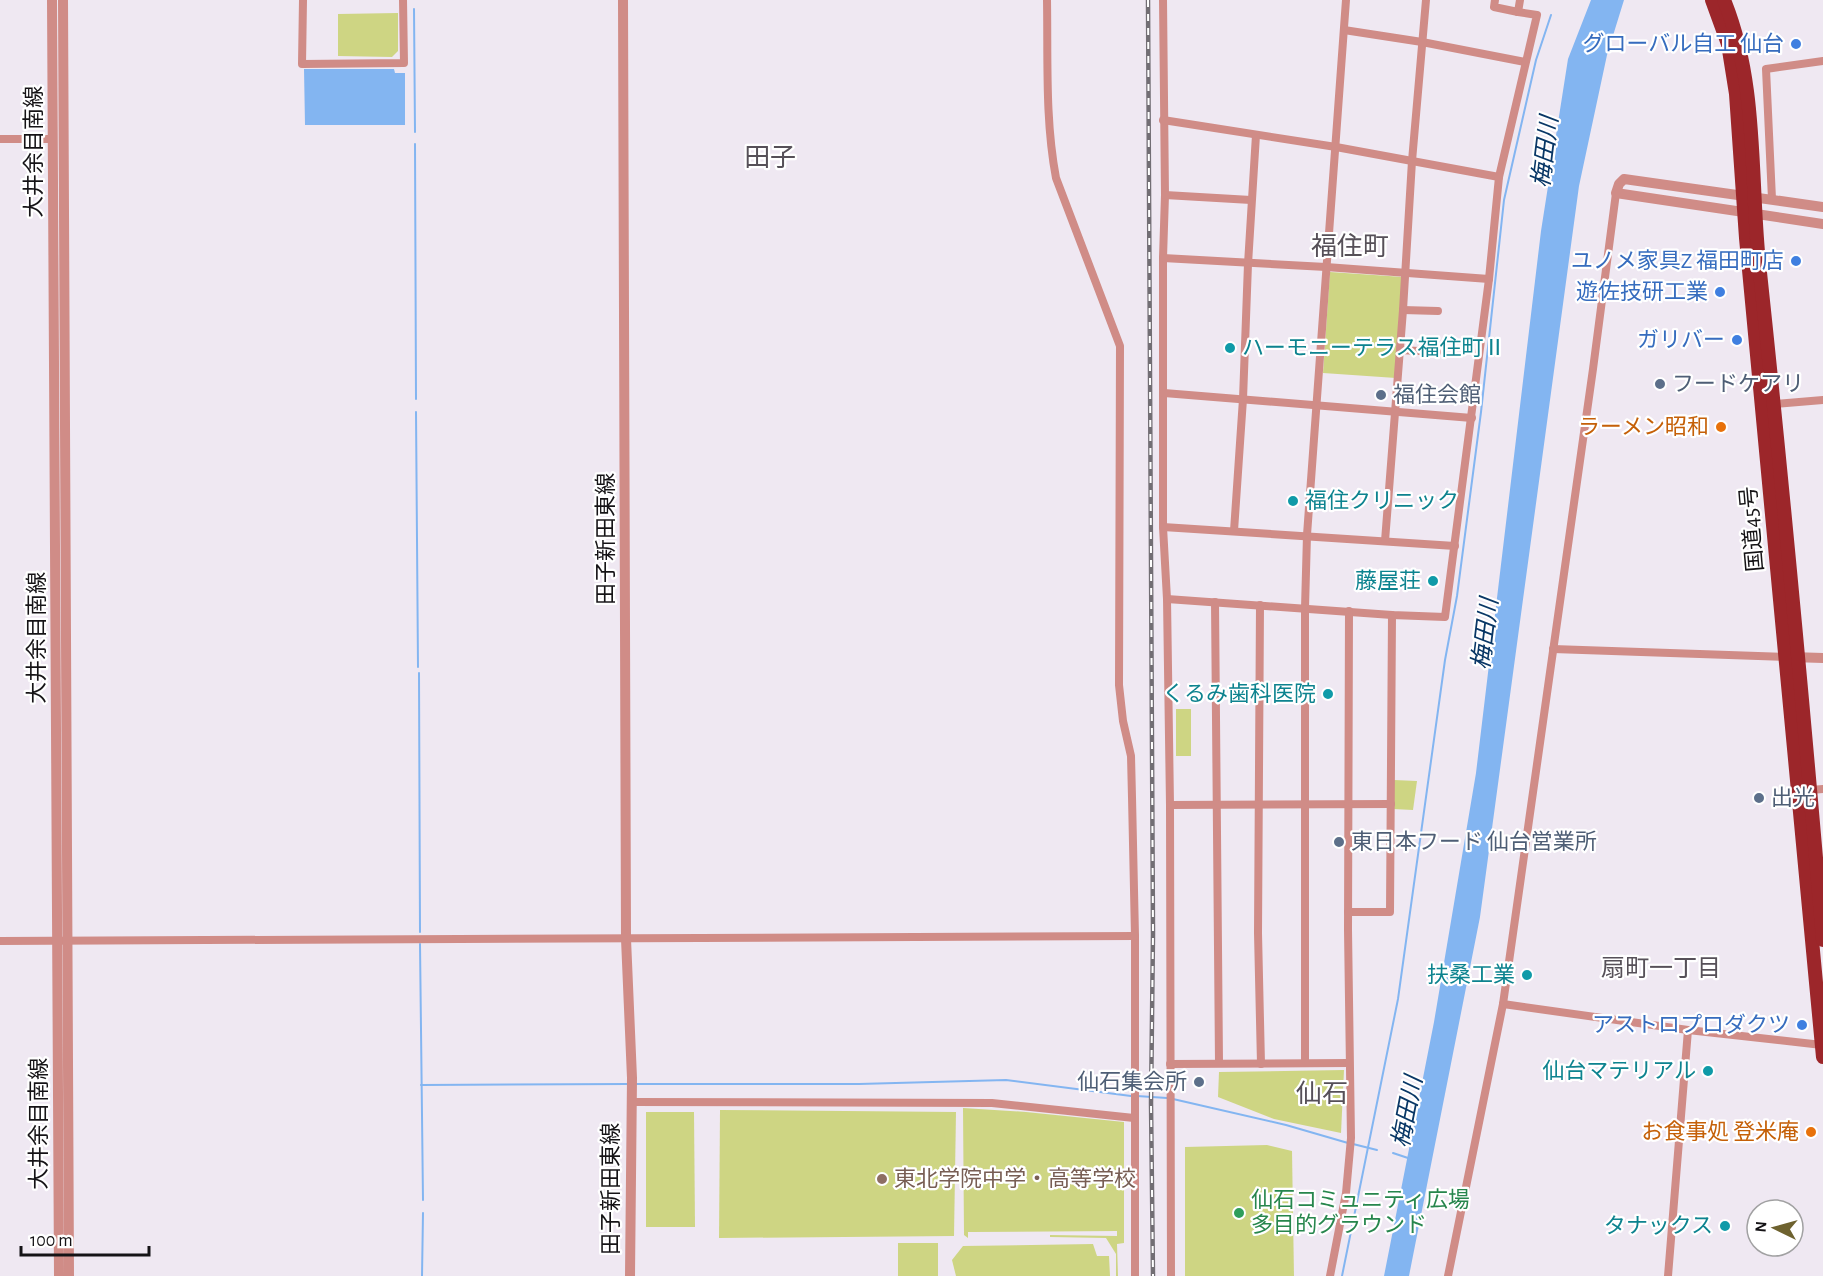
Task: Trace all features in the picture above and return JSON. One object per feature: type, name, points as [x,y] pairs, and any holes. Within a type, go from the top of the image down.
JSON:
[{"type":"highway","name":"国道45号","points":[[1712,0],[1728,44],[1749,197]]},
{"type":"highway","name":"国道45号","points":[[1724,0],[1737,35],[1746,83],[1750,212],[1791,657],[1823,1048]]},
{"type":"highway","name":"国道45号","points":[[1750,212],[1774,404],[1791,657],[1816,790],[1823,940]]},
{"type":"street","name":"大井余目南線","points":[[52,0],[63,940],[59,1276]]},
{"type":"street","points":[[63,0],[63,940],[69,1276]]},
{"type":"street","points":[[303,0],[302,64],[404,63],[403,0]]},
{"type":"street","name":"田子新田東線","points":[[623,0],[626,939],[632,1078],[630,1276]]},
{"type":"street","points":[[1047,0],[1051,134],[1056,178],[1120,346],[1119,686],[1123,721],[1131,756],[1135,936],[1135,1276]]},
{"type":"street","points":[[1163,0],[1165,195],[1162,258],[1163,527],[1167,599],[1170,805],[1171,1276]]},
{"type":"street","points":[[1305,1063],[1304,804],[1307,535],[1346,0]]},
{"type":"street","points":[[1385,541],[1426,0]]},
{"type":"street","points":[[1167,599],[1445,617],[1472,418],[1499,177],[1537,15],[1494,7],[1495,0]]},
{"type":"street","points":[[1518,12],[1520,0]]},
{"type":"street","points":[[1344,30],[1525,62]]},
{"type":"street","points":[[1772,199],[1766,69],[1823,61]]},
{"type":"street","points":[[1163,120],[1336,147],[1499,177]]},
{"type":"street","points":[[1234,531],[1244,399],[1248,264],[1256,135]]},
{"type":"street","points":[[0,139],[53,139]]},
{"type":"street","points":[[1448,1276],[1503,1004],[1619,184],[1624,179],[1823,207]]},
{"type":"street","points":[[1616,193],[1823,224]]},
{"type":"street","points":[[1165,195],[1251,200]]},
{"type":"street","points":[[1162,258],[1489,279]]},
{"type":"street","points":[[1403,310],[1438,311]]},
{"type":"street","points":[[1400,350],[1437,352]]},
{"type":"street","points":[[1164,393],[1472,418]]},
{"type":"street","points":[[1774,404],[1823,400]]},
{"type":"street","points":[[1163,527],[1455,546]]},
{"type":"street","points":[[1215,602],[1220,1063]]},
{"type":"street","points":[[1260,605],[1261,1064]]},
{"type":"street","points":[[1330,1276],[1340,1233],[1351,1138],[1348,912],[1349,611]]},
{"type":"street","points":[[1348,912],[1390,912],[1392,615]]},
{"type":"street","points":[[1553,649],[1823,658]]},
{"type":"street","points":[[1170,805],[1391,804]]},
{"type":"street","points":[[0,941],[1135,936]]},
{"type":"street","points":[[1503,1004],[1823,1048]]},
{"type":"street","points":[[1668,1276],[1688,1030]]},
{"type":"street","points":[[1170,1064],[1349,1064]]},
{"type":"street","points":[[631,1102],[992,1103],[1134,1118]]},
{"type":"green space","points":[[398,13],[398,51],[392,57],[338,56],[338,14]]},
{"type":"green space","points":[[1330,272],[1403,277],[1396,378],[1323,373]]},
{"type":"green space","points":[[1176,709],[1191,709],[1191,756],[1176,756]]},
{"type":"green space","points":[[1394,780],[1417,781],[1413,810],[1393,809]]},
{"type":"green space","points":[[1344,1070],[1341,1133],[1274,1119],[1218,1097],[1219,1072]]},
{"type":"green space","points":[[963,1108],[1124,1122],[1124,1243],[1117,1244],[1118,1276],[1116,1276],[1116,1254],[1106,1238],[1050,1237],[1050,1235],[1117,1236],[1117,1231],[968,1232],[968,1238],[964,1235]]},
{"type":"green space","points":[[720,1110],[956,1112],[954,1236],[719,1238]]},
{"type":"green space","points":[[646,1112],[694,1112],[695,1227],[646,1227]]},
{"type":"green space","name":"仙石コミュニティ広場 多目的グラウンド","points":[[1267,1145],[1292,1151],[1294,1276],[1185,1276],[1185,1147]]},
{"type":"green space","points":[[898,1243],[938,1243],[938,1276],[898,1276]]},
{"type":"green space","points":[[1093,1244],[1097,1256],[1109,1256],[1110,1276],[956,1276],[952,1260],[963,1246]]},
{"type":"water","points":[[1591,0],[1624,0],[1607,55],[1579,186],[1480,917],[1409,1276],[1384,1276],[1434,1022],[1476,773],[1541,231],[1568,59]]},
{"type":"water","points":[[304,69],[394,69],[395,73],[405,73],[405,125],[305,125]]},
{"type":"waterway","points":[[414,9],[415,132]]},
{"type":"waterway","points":[[1342,1276],[1398,999],[1445,660],[1457,596],[1481,412],[1504,200],[1536,60],[1551,15]]},
{"type":"waterway","points":[[415,144],[416,399]]},
{"type":"waterway","points":[[416,412],[418,667]]},
{"type":"waterway","points":[[419,673],[420,932]]},
{"type":"waterway","points":[[420,944],[423,1200]]},
{"type":"waterway","points":[[634,1084],[859,1084],[1006,1080],[1131,1096]]},
{"type":"waterway","points":[[421,1085],[628,1084]]},
{"type":"waterway","points":[[1137,1096],[1167,1098]]},
{"type":"waterway","points":[[1173,1099],[1286,1125],[1348,1143]]},
{"type":"waterway","name":"梅田川","points":[[1353,1144],[1377,1150]]},
{"type":"waterway","name":"梅田川","points":[[1393,1153],[1408,1158]]},
{"type":"waterway","points":[[422,1276],[423,1213]]},
{"type":"railway","points":[[1148,0],[1153,1276]]},
{"type":"place","name":"グローバル自工 仙台","points":[[1796,44]]},
{"type":"place","name":"ユノメ家具Z 福田町店","points":[[1796,261]]},
{"type":"place","name":"遊佐技研工業","points":[[1720,292]]},
{"type":"place","name":"ガリバー","points":[[1737,340]]},
{"type":"place","name":"ハーモニーテラス福住町Ⅱ","points":[[1230,348]]},
{"type":"place","name":"フードケアリ","points":[[1660,384]]},
{"type":"place","name":"福住会館","points":[[1381,395]]},
{"type":"place","name":"ラーメン昭和","points":[[1721,427]]},
{"type":"place","name":"福住クリニック","points":[[1293,501]]},
{"type":"place","name":"藤屋荘","points":[[1433,581]]},
{"type":"place","name":"くるみ歯科医院","points":[[1328,694]]},
{"type":"place","name":"出光","points":[[1759,798]]},
{"type":"place","name":"東日本フード 仙台営業所","points":[[1339,842]]},
{"type":"place","name":"扶桑工業","points":[[1527,975]]},
{"type":"place","name":"アストロプロダクツ","points":[[1802,1025]]},
{"type":"place","name":"仙台マテリアル","points":[[1708,1071]]},
{"type":"place","name":"仙石集会所","points":[[1199,1082]]},
{"type":"place","name":"お食事処 登米庵","points":[[1811,1132]]},
{"type":"place","name":"東北学院中学・高等学校","points":[[882,1179]]},
{"type":"place","name":"仙石コミュニティ広場 多目的グラウンド","points":[[1239,1213]]},
{"type":"place","name":"タナックス","points":[[1725,1226]]},
{"type":"district","name":"田子","points":[[770,158]]},
{"type":"district","name":"福住町","points":[[1350,247]]},
{"type":"district","name":"扇町一丁目","points":[[1661,969]]},
{"type":"district","name":"仙石","points":[[1322,1094]]}]
